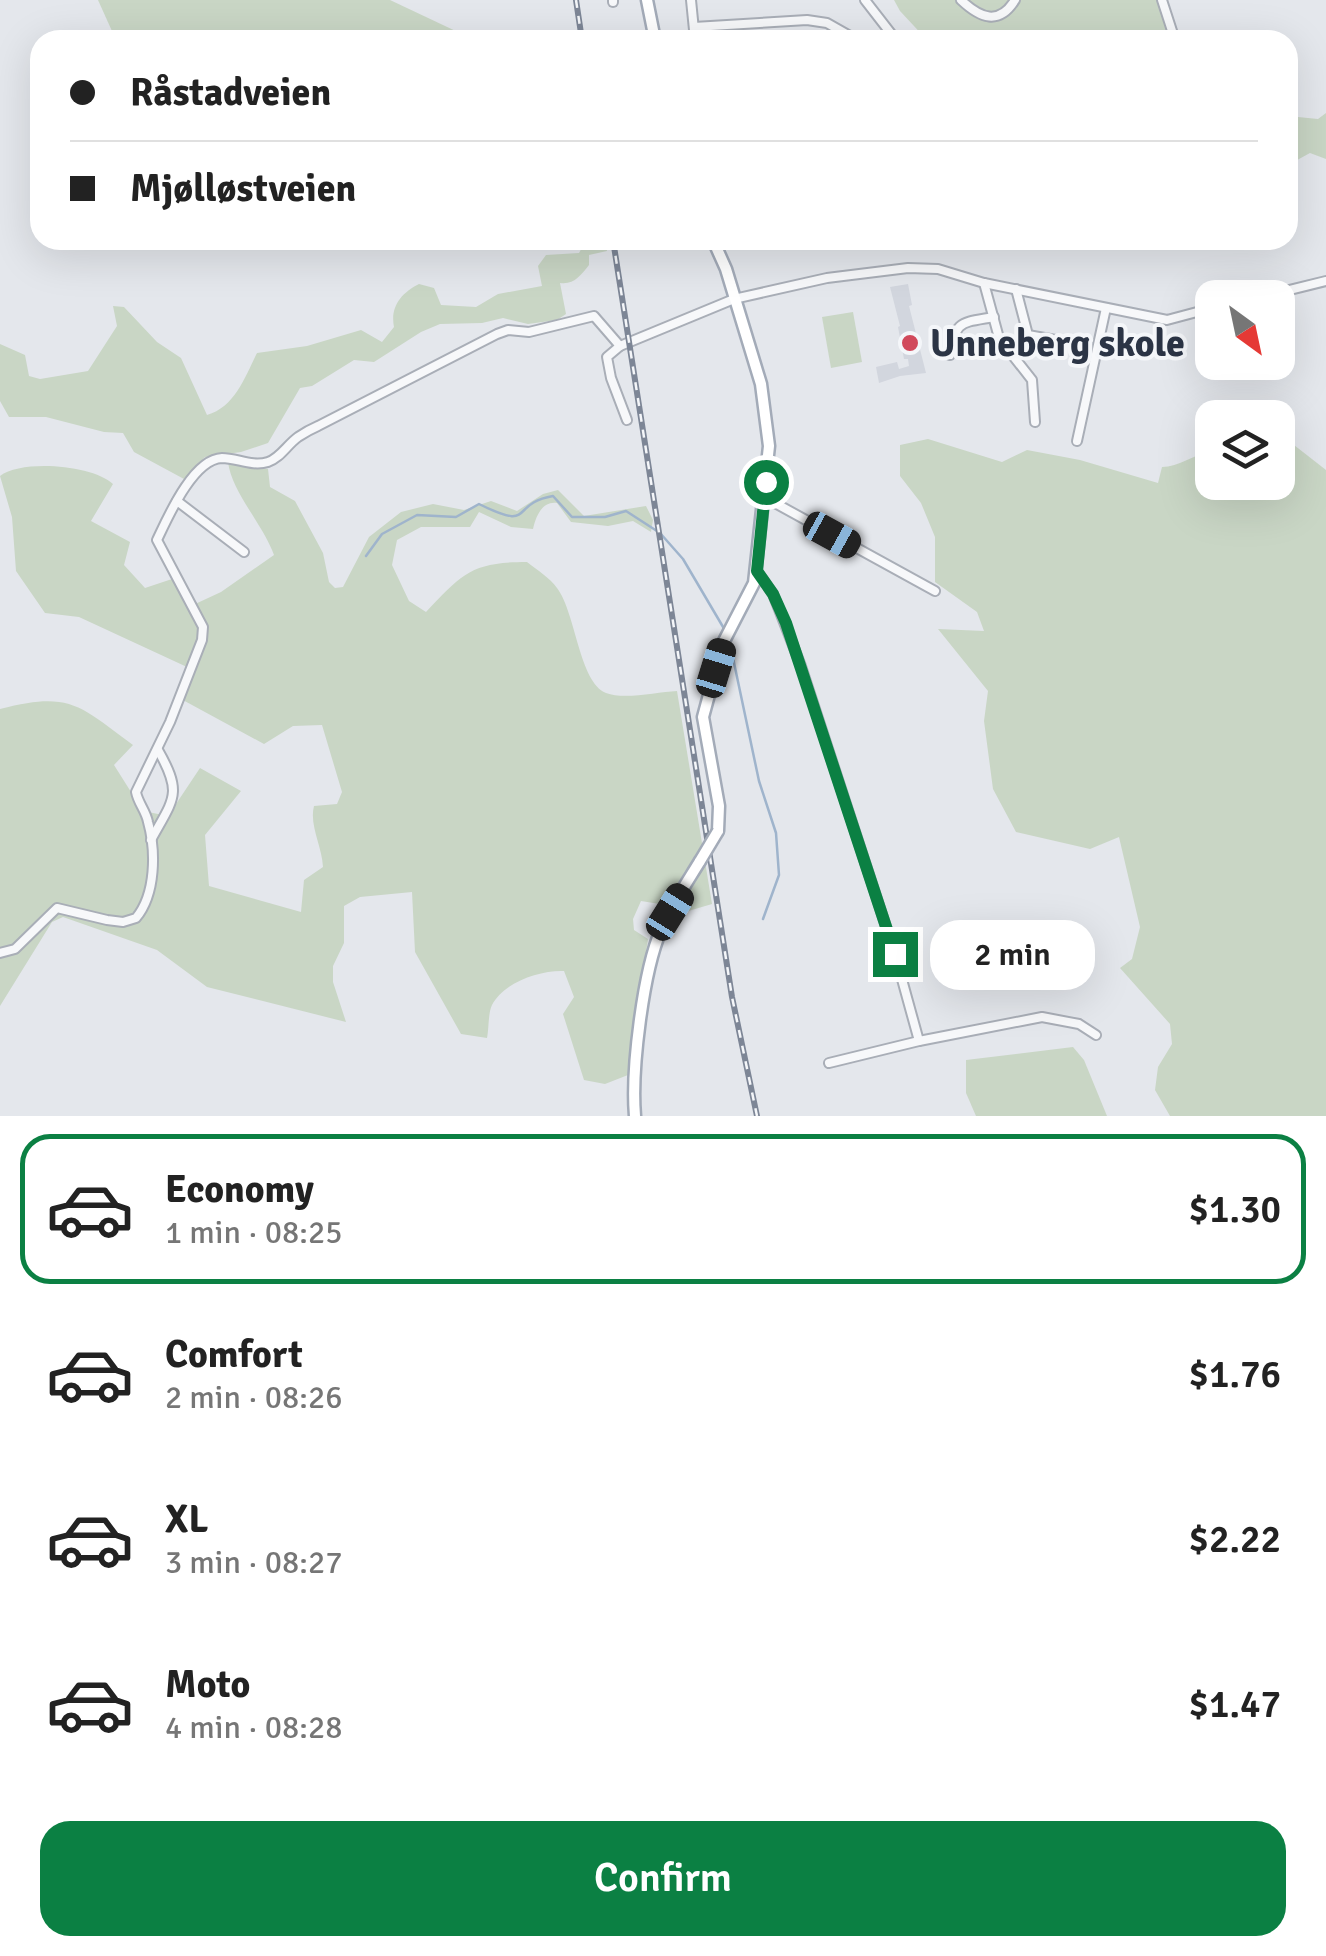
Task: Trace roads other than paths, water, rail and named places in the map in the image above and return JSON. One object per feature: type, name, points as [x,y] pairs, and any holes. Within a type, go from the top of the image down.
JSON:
[{"type":"main road","points":[[646,0],[653,30]]},
{"type":"main road","points":[[635,1116],[634,1078],[653,950],[670,912],[718,831],[720,806],[703,717],[724,642],[757,571],[769,446],[766,404],[716,250]]},
{"type":"street","points":[[690,0],[694,30]]},
{"type":"street","points":[[865,0],[888,30]]},
{"type":"street","points":[[961,0],[991,18],[1005,14],[1014,0]]},
{"type":"street","points":[[1162,0],[1172,30]]},
{"type":"street","points":[[694,27],[807,20],[828,23],[840,30]]},
{"type":"street","points":[[627,420],[610,378],[607,357],[620,346],[734,300],[827,278],[908,268],[938,270],[1166,320],[1195,312]]},
{"type":"street","points":[[1295,289],[1326,281]]},
{"type":"street","points":[[984,282],[999,338],[1032,380],[1035,422]]},
{"type":"street","points":[[1016,289],[1028,336],[1061,341]]},
{"type":"street","points":[[1077,441],[1106,308]]},
{"type":"street","points":[[0,953],[15,949],[56,908],[123,922],[136,918],[150,892],[151,840],[147,815],[136,792],[158,750],[202,640],[202,628],[156,540],[196,473],[210,460],[269,462],[296,438],[508,330],[529,332],[594,316],[620,346]]},
{"type":"street","points":[[950,356],[954,331],[962,323],[994,317]]},
{"type":"street","points":[[764,497],[935,591]]},
{"type":"street","points":[[177,501],[244,552]]},
{"type":"street","points":[[757,571],[786,623],[895,954],[919,1041]]},
{"type":"street","points":[[151,840],[174,792],[173,776],[158,750]]},
{"type":"street","points":[[829,1063],[1042,1018],[1079,1024],[1096,1035]]},
{"type":"waterway","points":[[366,556],[382,534],[417,515],[456,517],[479,504],[516,516],[539,500],[553,496],[572,517],[605,517],[626,511],[660,533],[683,559],[726,632]]},
{"type":"waterway","points":[[729,639],[759,781],[776,833],[779,875],[763,919]]},
{"type":"railway","points":[[576,0],[580,30]]},
{"type":"railway","points":[[615,250],[732,997],[757,1116]]},
{"type":"place","name":"Unneberg skole","points":[[910,343]]}]
